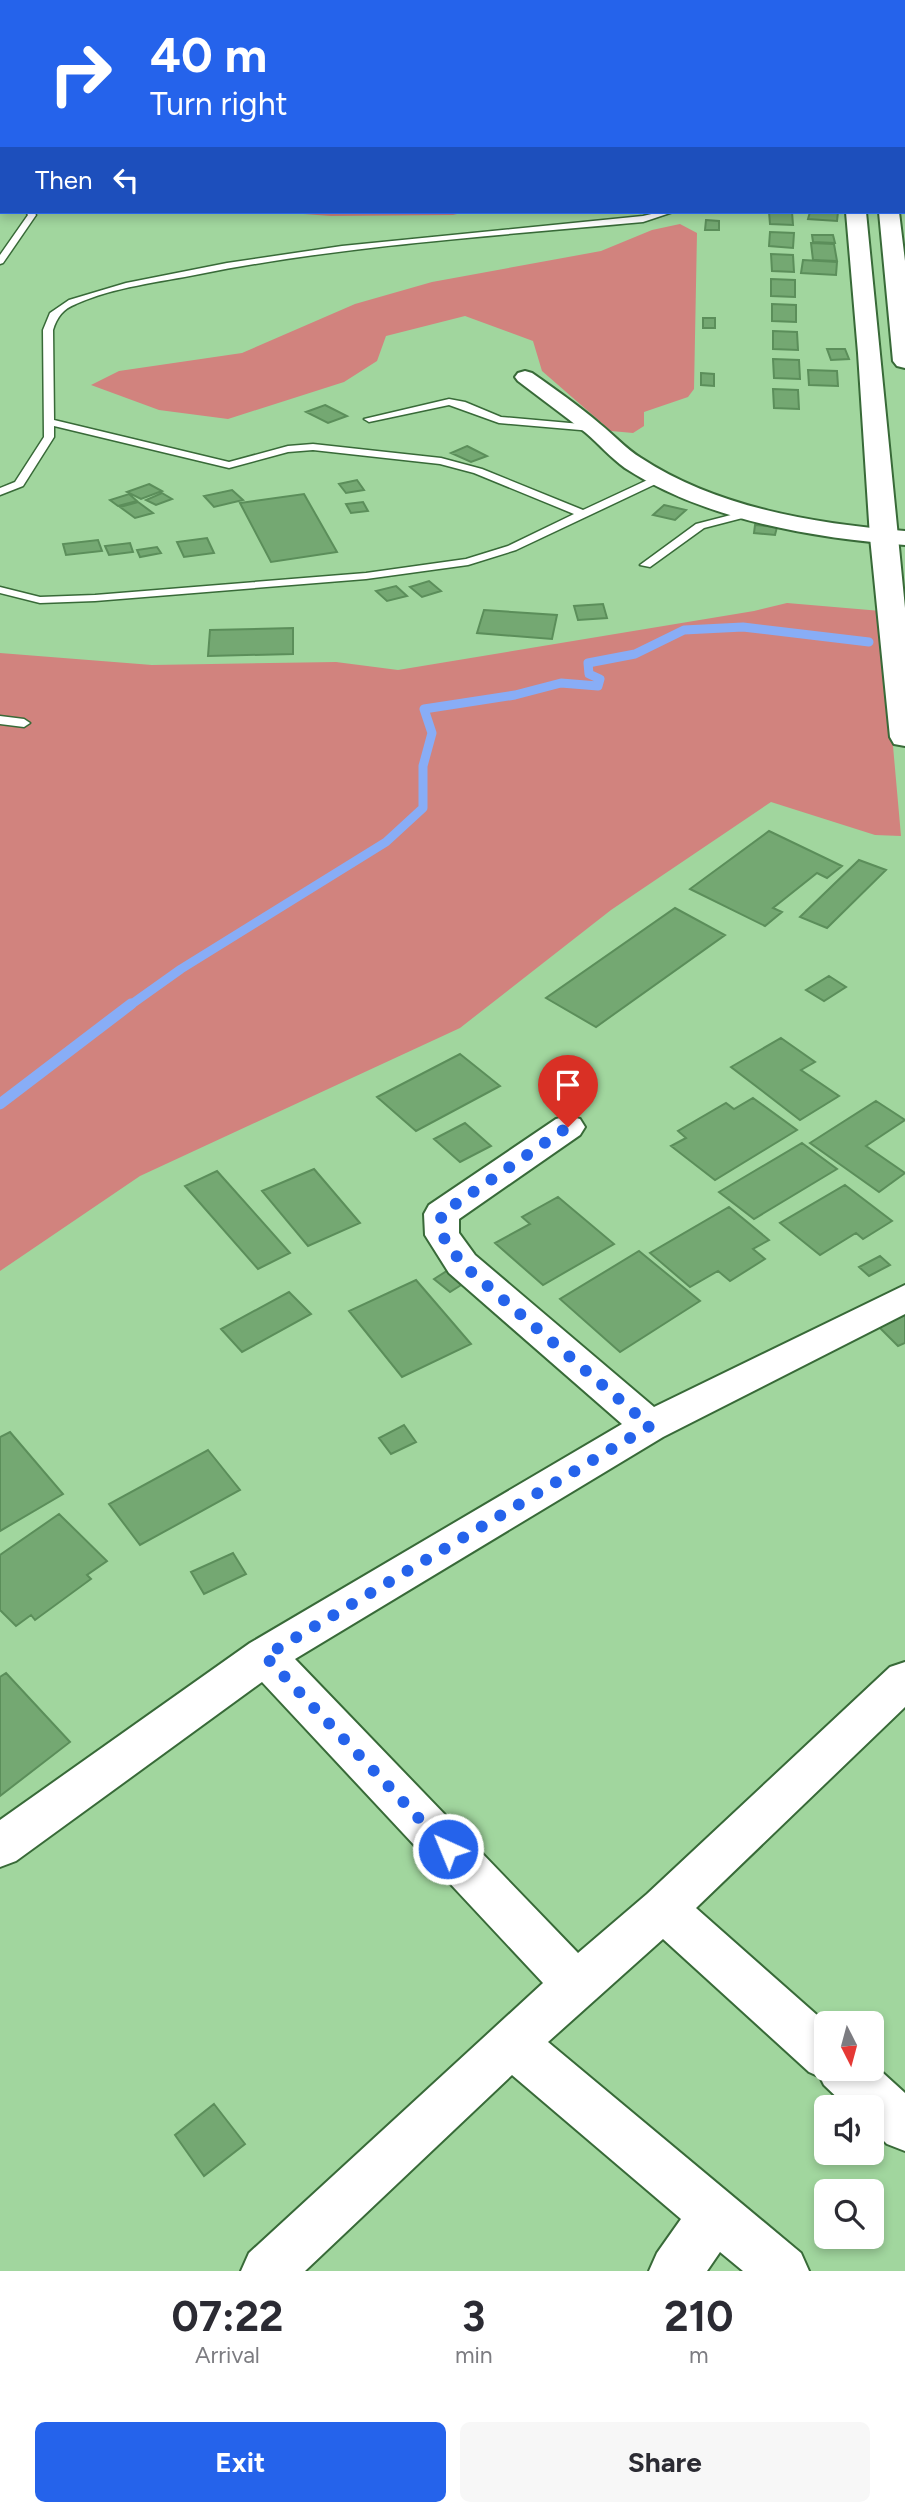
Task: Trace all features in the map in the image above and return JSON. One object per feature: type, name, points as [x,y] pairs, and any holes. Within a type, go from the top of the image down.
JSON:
[{"type":"street","points":[[856,214],[870,354],[894,537],[895,634],[905,737]]},
{"type":"street","points":[[889,214],[901,280],[905,353]]},
{"type":"street","points":[[525,377],[633,463],[660,478],[708,498],[754,512],[837,530],[894,537]]},
{"type":"street","points":[[568,1127],[441,1214],[442,1235],[462,1264],[650,1426]]},
{"type":"street","points":[[0,1846],[265,1656],[650,1426],[905,1298]]},
{"type":"street","points":[[265,1656],[577,1985]]},
{"type":"street","points":[[267,2271],[511,2043],[663,1909],[905,1680]]},
{"type":"street","points":[[663,1909],[814,2044]]},
{"type":"street","points":[[511,2043],[783,2271]]},
{"type":"street","points":[[855,2081],[905,2126]]},
{"type":"street","points":[[675,2271],[716,2214]]},
{"type":"lane","points":[[2,259],[31,214]]},
{"type":"lane","points":[[0,492],[19,484],[48,437],[48,330],[53,315],[72,302],[126,286],[293,255],[643,219],[662,214]]},
{"type":"lane","points":[[369,419],[449,402],[499,420],[592,428]]},
{"type":"lane","points":[[48,422],[229,465],[288,449],[313,447],[441,461],[478,471],[583,514]]},
{"type":"lane","points":[[0,590],[40,600],[95,598],[415,570],[468,562],[512,548],[660,478]]},
{"type":"lane","points":[[646,565],[700,526],[754,512]]},
{"type":"lane","points":[[0,720],[24,723]]},
{"type":"shaded area","points":[[304,214],[457,214],[453,215]]},
{"type":"shaded area","points":[[680,224],[697,233],[694,389],[688,397],[644,412],[644,426],[633,433],[611,431],[542,371],[533,341],[465,316],[386,336],[377,361],[344,382],[228,419],[159,410],[91,385],[119,371],[242,353],[355,304],[432,282],[601,251],[652,230]]},
{"type":"shaded area","points":[[787,603],[881,611],[901,836],[875,835],[771,802],[611,910],[460,1028],[140,1176],[0,1271],[0,653],[152,665],[336,662],[398,670],[754,611]]},
{"type":"building","points":[[769,214],[792,214],[793,225],[770,224]]},
{"type":"building","points":[[809,214],[838,214],[837,221],[808,219]]},
{"type":"building","points":[[706,220],[719,221],[719,230],[705,230]]},
{"type":"building","points":[[770,232],[794,233],[793,248],[769,246]]},
{"type":"building","points":[[812,235],[833,235],[835,243],[813,242]]},
{"type":"building","points":[[811,243],[834,244],[837,261],[813,260]]},
{"type":"building","points":[[771,254],[793,255],[794,272],[772,271]]},
{"type":"building","points":[[803,260],[837,262],[836,275],[801,273]]},
{"type":"building","points":[[771,279],[795,280],[795,297],[771,296]]},
{"type":"building","points":[[772,304],[796,305],[796,322],[772,321]]},
{"type":"building","points":[[703,318],[715,318],[715,328],[703,328]]},
{"type":"building","points":[[773,331],[797,332],[798,350],[773,349]]},
{"type":"building","points":[[827,349],[845,349],[849,359],[831,360]]},
{"type":"building","points":[[773,359],[799,360],[800,379],[774,378]]},
{"type":"building","points":[[808,370],[837,371],[838,386],[809,385]]},
{"type":"building","points":[[701,373],[714,374],[714,386],[701,385]]},
{"type":"building","points":[[773,389],[798,390],[799,409],[774,408]]},
{"type":"building","points":[[325,405],[347,416],[328,423],[306,412]]},
{"type":"building","points":[[467,446],[487,456],[471,462],[451,453]]},
{"type":"building","points":[[357,480],[364,490],[346,493],[339,484]]},
{"type":"building","points":[[149,484],[162,491],[141,499],[127,492]]},
{"type":"building","points":[[232,490],[243,500],[214,507],[204,496]]},
{"type":"building","points":[[162,493],[172,499],[156,505],[146,500]]},
{"type":"building","points":[[129,494],[137,501],[118,506],[110,500]]},
{"type":"building","points":[[304,494],[337,552],[271,562],[240,503]]},
{"type":"building","points":[[138,502],[153,513],[135,518],[120,507]]},
{"type":"building","points":[[363,502],[368,511],[351,513],[346,504]]},
{"type":"building","points":[[664,505],[686,510],[675,520],[653,515]]},
{"type":"building","points":[[755,525],[777,527],[775,535],[754,533]]},
{"type":"building","points":[[207,538],[214,553],[184,557],[177,542]]},
{"type":"building","points":[[98,540],[102,551],[66,555],[63,544]]},
{"type":"building","points":[[130,543],[133,552],[109,555],[105,546]]},
{"type":"building","points":[[157,547],[161,553],[140,557],[137,550]]},
{"type":"building","points":[[429,581],[441,591],[422,597],[410,587]]},
{"type":"building","points":[[396,586],[407,596],[387,601],[376,591]]},
{"type":"building","points":[[603,604],[607,618],[578,620],[574,606]]},
{"type":"building","points":[[484,610],[557,615],[552,639],[477,633]]},
{"type":"building","points":[[293,628],[293,654],[208,656],[210,630]]},
{"type":"building","points":[[769,831],[842,866],[827,878],[817,873],[773,908],[782,912],[765,926],[690,889]]},
{"type":"building","points":[[859,860],[886,870],[827,928],[800,917]]},
{"type":"building","points":[[675,908],[725,935],[596,1027],[546,998]]},
{"type":"building","points":[[829,976],[846,987],[824,1001],[806,990]]},
{"type":"building","points":[[781,1038],[815,1062],[801,1070],[839,1096],[800,1120],[731,1067]]},
{"type":"building","points":[[460,1054],[500,1086],[416,1131],[377,1097]]},
{"type":"building","points":[[753,1098],[797,1130],[715,1180],[671,1146],[686,1138],[678,1131],[726,1103],[734,1109]]},
{"type":"building","points":[[876,1101],[905,1120],[866,1146],[905,1173],[879,1192],[810,1143]]},
{"type":"building","points":[[465,1123],[491,1146],[460,1162],[434,1139]]},
{"type":"building","points":[[802,1143],[837,1169],[754,1219],[719,1192]]},
{"type":"building","points":[[314,1169],[360,1223],[308,1246],[262,1191]]},
{"type":"building","points":[[217,1171],[290,1253],[258,1269],[185,1186]]},
{"type":"building","points":[[845,1185],[892,1221],[863,1239],[856,1233],[820,1255],[780,1223]]},
{"type":"building","points":[[558,1197],[614,1244],[543,1285],[495,1243],[530,1224],[522,1217]]},
{"type":"building","points":[[729,1207],[769,1240],[753,1249],[765,1259],[730,1281],[718,1271],[690,1287],[650,1253]]},
{"type":"building","points":[[639,1251],[700,1301],[620,1352],[560,1299]]},
{"type":"building","points":[[880,1256],[890,1265],[869,1276],[859,1267]]},
{"type":"building","points":[[453,1267],[469,1280],[450,1292],[434,1279]]},
{"type":"building","points":[[416,1280],[471,1344],[402,1377],[349,1311]]},
{"type":"building","points":[[289,1292],[311,1314],[242,1352],[221,1329]]},
{"type":"building","points":[[905,1315],[905,1343],[898,1346],[879,1327]]},
{"type":"building","points":[[404,1425],[416,1442],[391,1454],[379,1438]]},
{"type":"building","points":[[10,1432],[63,1494],[0,1531],[0,1437]]},
{"type":"building","points":[[208,1450],[240,1490],[140,1545],[109,1504]]},
{"type":"building","points":[[59,1514],[107,1561],[87,1575],[91,1579],[35,1620],[31,1615],[16,1626],[0,1610],[0,1555]]},
{"type":"building","points":[[233,1553],[246,1574],[204,1594],[191,1572]]},
{"type":"building","points":[[6,1673],[70,1742],[0,1796],[0,1677]]},
{"type":"building","points":[[214,2104],[245,2144],[204,2176],[175,2135]]},
{"type":"waterway","points":[[129,1006],[181,969],[386,842],[423,808],[423,766],[432,733],[424,709],[515,695],[561,683],[598,686],[600,679],[589,674],[588,663],[635,654],[684,630],[743,627],[869,642]]},
{"type":"waterway","points":[[0,1104],[131,1004]]},
{"type":"route","points":[[448,1849],[265,1656],[650,1426],[462,1264],[442,1235],[441,1214],[568,1127]]}]
